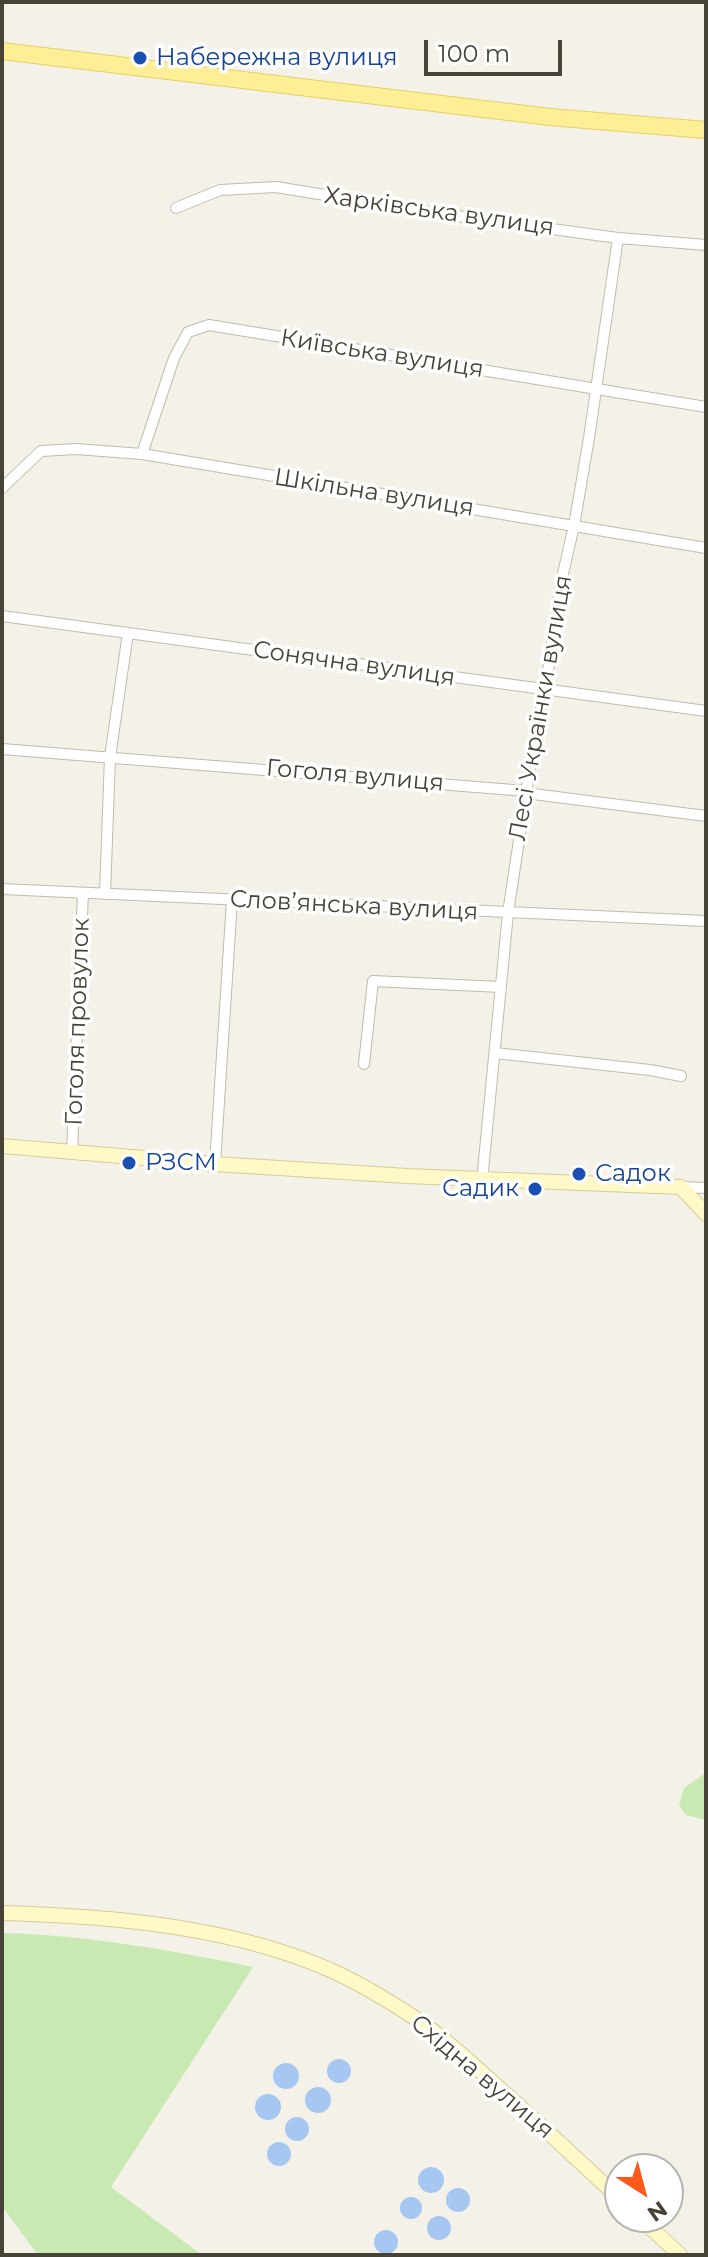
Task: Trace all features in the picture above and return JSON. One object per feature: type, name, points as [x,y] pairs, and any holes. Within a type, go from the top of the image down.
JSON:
[{"type":"main road","points":[[2,51],[550,117],[706,130]]},
{"type":"main road","points":[[2,1146],[215,1164],[482,1181],[681,1187],[706,1214]]},
{"type":"main road","name":"Східна вулиця","points":[[2,1913],[62,1915],[178,1928],[237,1940],[341,1975],[415,2018],[457,2050],[604,2184]]},
{"type":"main road","points":[[656,2233],[680,2255]]},
{"type":"street","name":"Харківська вулиця","points":[[176,208],[220,190],[276,187],[419,211],[618,238],[706,245]]},
{"type":"street","name":"Лесі Українки вулиця","points":[[482,1181],[508,913],[561,582],[574,526],[618,238]]},
{"type":"street","name":"Київська вулиця","points":[[142,454],[174,358],[188,332],[209,325],[706,407]]},
{"type":"street","name":"Шкільна вулиця","points":[[2,488],[41,451],[76,449],[142,454],[706,548]]},
{"type":"street","name":"Сонячна вулиця","points":[[2,616],[706,711]]},
{"type":"street","name":"Гоголя провулок","points":[[105,894],[110,757],[128,633]]},
{"type":"street","name":"Гоголя вулиця","points":[[2,749],[526,791],[706,816]]},
{"type":"street","name":"Слов’янська вулиця","points":[[2,889],[706,921]]},
{"type":"street","name":"Гоголя провулок","points":[[72,1152],[83,893]]},
{"type":"street","points":[[215,1164],[232,900]]},
{"type":"street","points":[[364,1064],[373,981],[501,987]]},
{"type":"street","points":[[495,1053],[681,1076]]},
{"type":"street","points":[[681,1187],[706,1188]]},
{"type":"green space","points":[[706,1773],[706,1820],[686,1815],[679,1805],[684,1788]]},
{"type":"green space","points":[[2,1933],[128,1944],[253,1967],[111,2187],[202,2255],[38,2255],[2,2206]]},
{"type":"water","points":[[339,2059],[347,2063],[351,2071],[347,2079],[339,2083],[331,2079],[327,2071],[331,2063]]},
{"type":"water","points":[[286,2063],[295,2067],[299,2076],[295,2085],[286,2089],[277,2085],[273,2076],[277,2067]]},
{"type":"water","points":[[318,2087],[327,2091],[331,2100],[327,2109],[318,2113],[309,2109],[305,2100],[309,2091]]},
{"type":"water","points":[[268,2094],[277,2098],[281,2107],[277,2116],[268,2120],[259,2116],[255,2107],[259,2098]]},
{"type":"water","points":[[297,2117],[306,2120],[309,2129],[306,2138],[297,2141],[288,2138],[285,2129],[288,2120]]},
{"type":"water","points":[[279,2142],[288,2145],[291,2154],[288,2163],[279,2166],[270,2163],[267,2154],[270,2145]]},
{"type":"water","points":[[431,2167],[440,2171],[444,2180],[440,2189],[431,2193],[422,2189],[418,2180],[422,2171]]},
{"type":"water","points":[[458,2188],[467,2191],[470,2200],[467,2209],[458,2212],[449,2209],[446,2200],[449,2191]]},
{"type":"water","points":[[411,2197],[419,2200],[422,2208],[419,2216],[411,2219],[403,2216],[400,2208],[403,2200]]},
{"type":"water","points":[[439,2216],[450,2223],[451,2228],[444,2239],[439,2240],[428,2233],[427,2228],[434,2217]]},
{"type":"water","points":[[386,2230],[397,2237],[398,2242],[391,2253],[386,2254],[375,2247],[374,2242],[381,2231]]},
{"type":"place","name":"Набережна вулиця","points":[[140,58]]},
{"type":"place","name":"РЗСМ","points":[[129,1163]]},
{"type":"place","name":"Садок","points":[[579,1174]]},
{"type":"place","name":"Садик","points":[[535,1189]]}]
